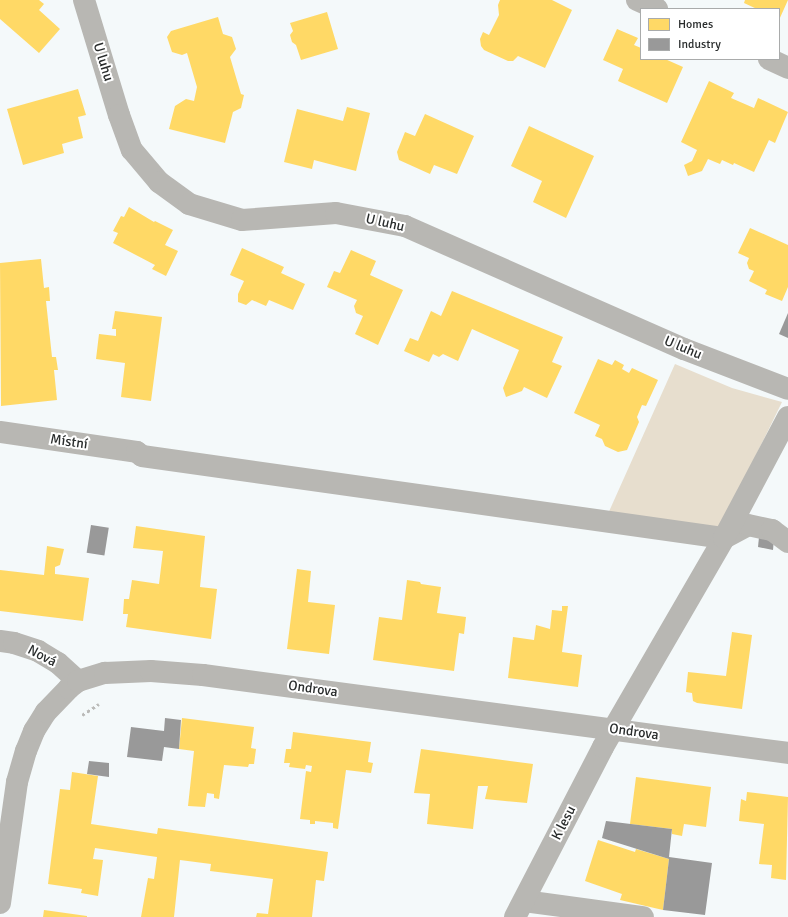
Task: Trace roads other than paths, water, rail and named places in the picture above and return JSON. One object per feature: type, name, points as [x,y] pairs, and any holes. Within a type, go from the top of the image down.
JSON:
[{"type":"street","name":"U luhu","points":[[84,0],[119,115],[132,150],[159,182],[189,204],[242,220],[336,213],[405,226],[684,349],[788,389]]},
{"type":"street","points":[[637,0],[655,8]]},
{"type":"street","points":[[771,60],[788,68]]},
{"type":"street","name":"K lesu","points":[[520,909],[613,730],[724,538],[788,418]]},
{"type":"street","name":"Místní","points":[[0,432],[137,452],[142,456],[724,538]]},
{"type":"street","points":[[724,538],[748,525],[772,530],[788,542]]},
{"type":"street","name":"Nová","points":[[0,642],[14,643],[38,651],[58,663],[78,681]]},
{"type":"street","name":"Ondrova","points":[[0,903],[17,782],[26,751],[34,731],[46,712],[61,695],[78,681],[105,673],[152,671],[203,675],[788,753]]},
{"type":"street","points":[[520,909],[643,917]]}]
